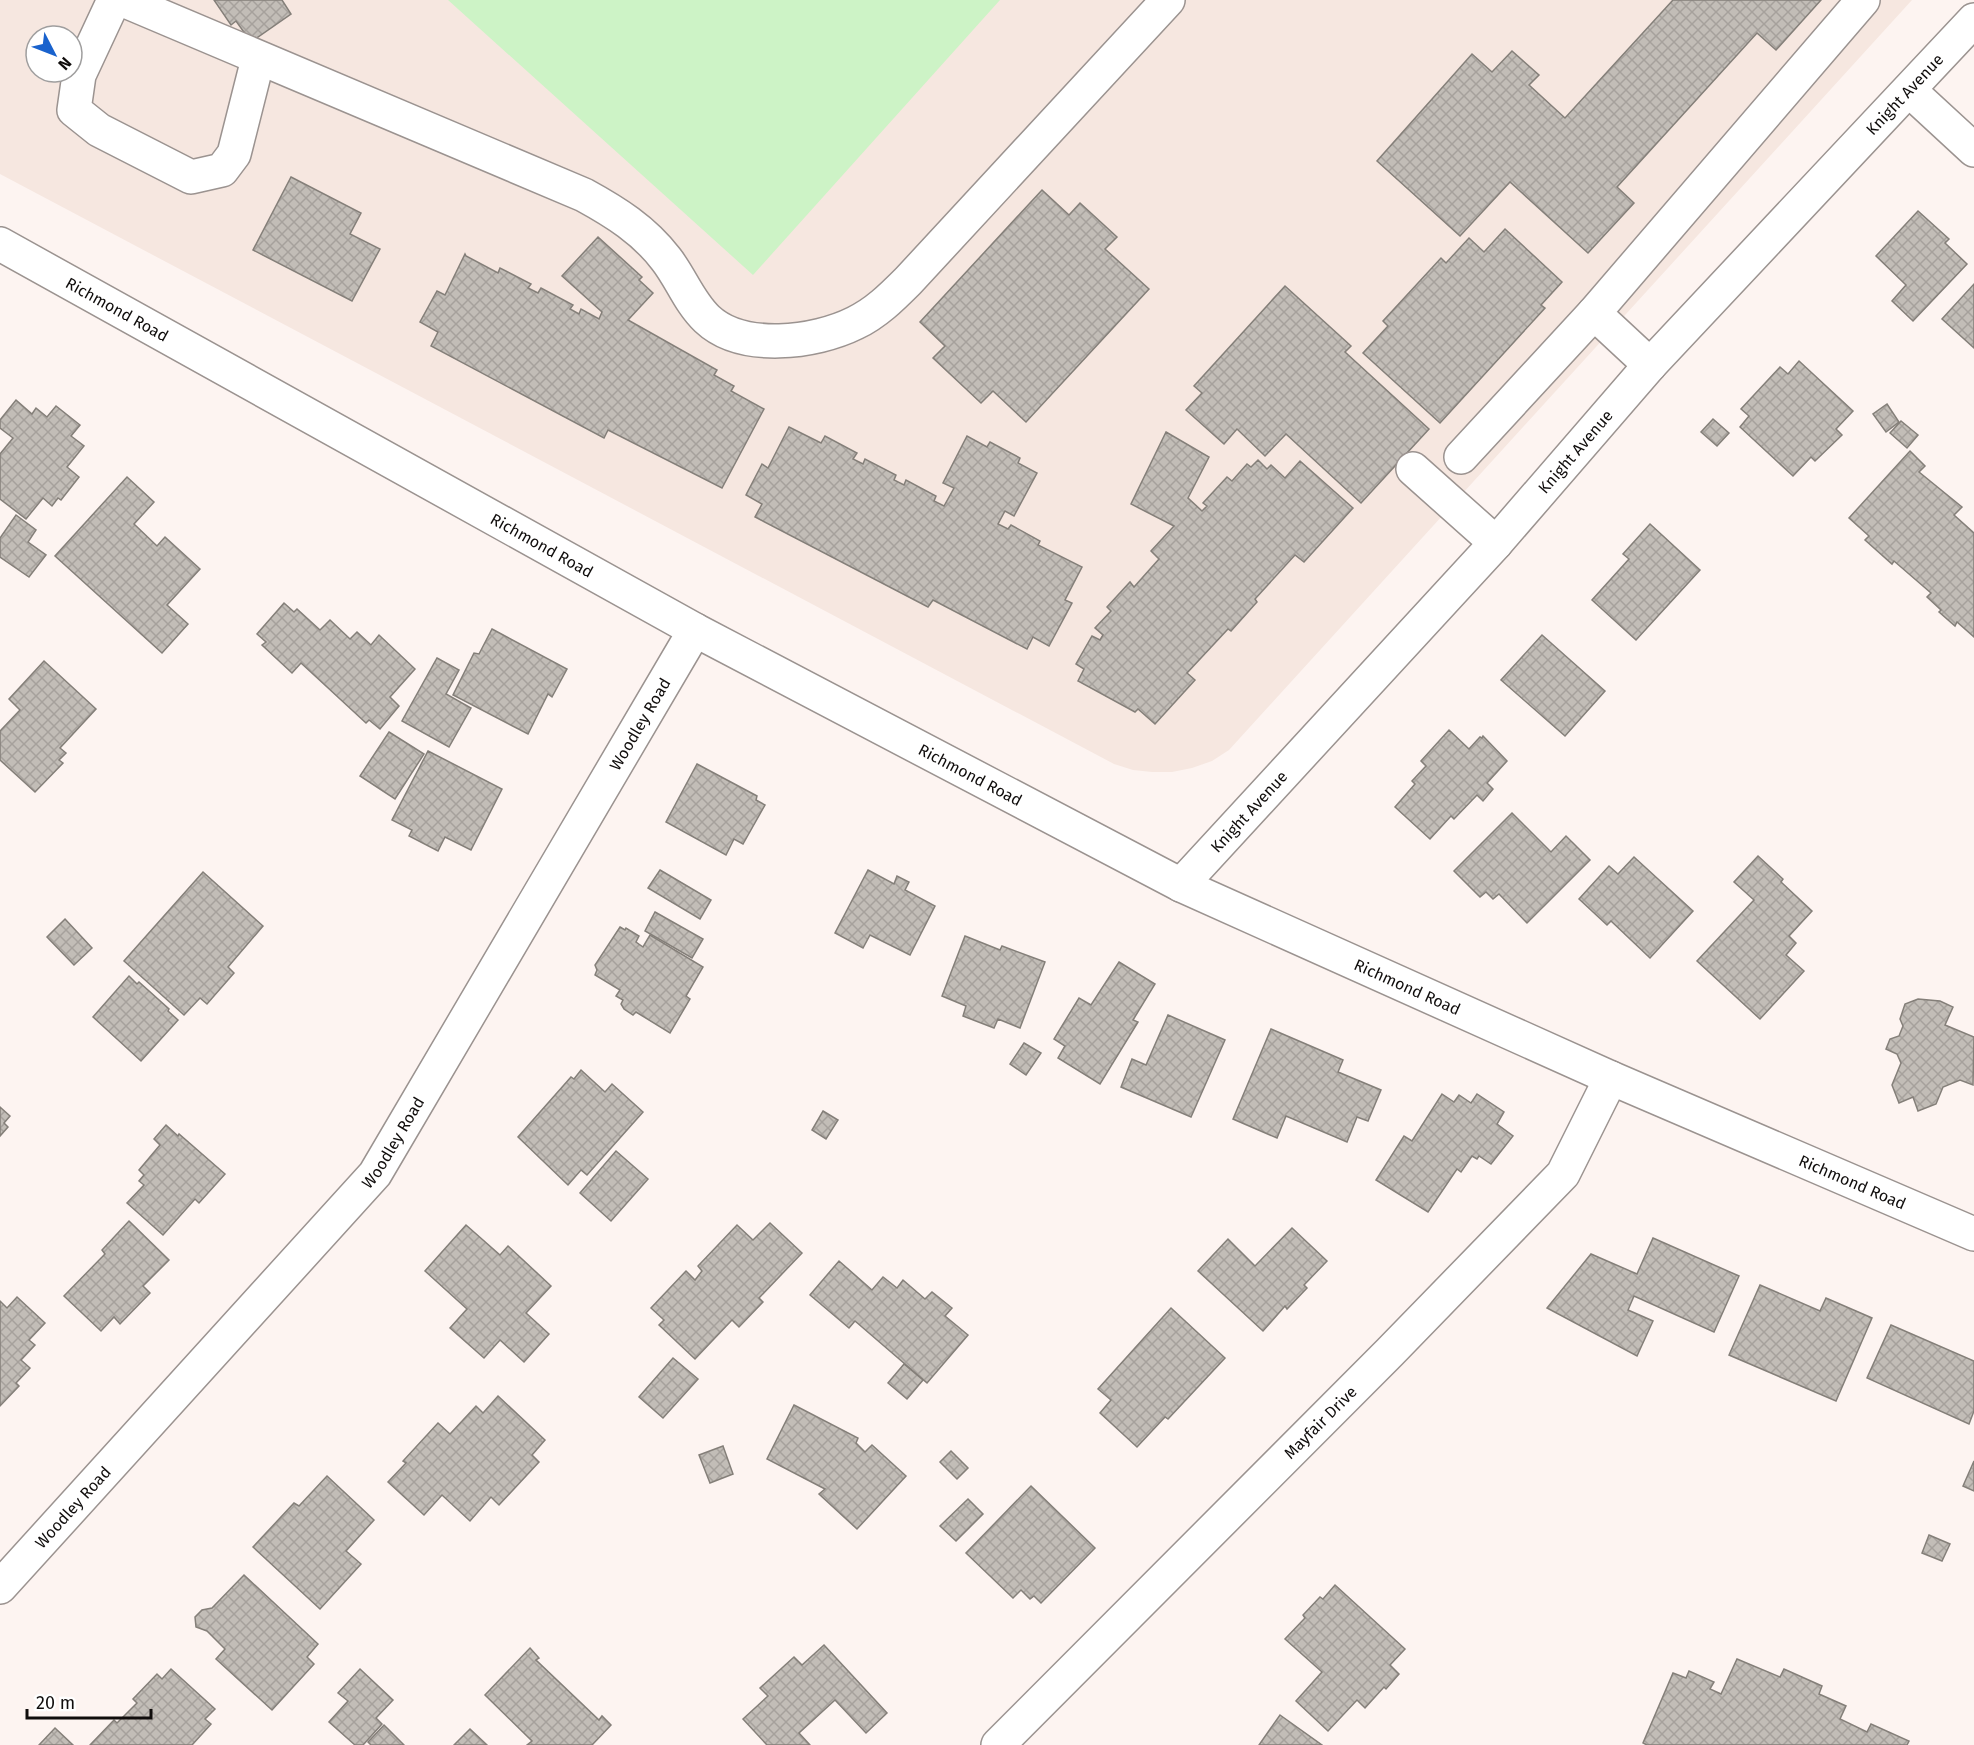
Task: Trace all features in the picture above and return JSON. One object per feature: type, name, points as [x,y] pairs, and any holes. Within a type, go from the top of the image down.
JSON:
[{"type":"street","points":[[114,0],[79,75],[74,110],[99,130],[190,177],[222,170],[234,154],[258,59]]},
{"type":"street","points":[[123,0],[594,200],[615,212],[644,234],[667,259],[694,305],[708,320],[724,331],[744,338],[785,341],[832,332],[855,323],[884,305],[1168,0]]},
{"type":"street","points":[[1461,457],[1594,313],[1863,0]]},
{"type":"street","name":"Knight Avenue","points":[[1181,885],[1496,543],[1650,365],[1974,20]]},
{"type":"street","points":[[1909,90],[1974,150]]},
{"type":"street","name":"Richmond Road","points":[[0,244],[695,630],[1181,885],[1611,1078],[1974,1234]]},
{"type":"street","points":[[1594,313],[1650,365]]},
{"type":"street","points":[[1413,469],[1496,543]]},
{"type":"street","name":"Woodley Road","points":[[0,1587],[375,1174],[695,630]]},
{"type":"street","name":"Mayfair Drive","points":[[998,1745],[1390,1352],[1563,1174],[1611,1078]]},
{"type":"shaded area","points":[[0,0],[1912,0],[1229,750],[1212,761],[1172,772],[1133,770],[1114,764],[0,174]]},
{"type":"green space","points":[[448,0],[1000,0],[753,275]]},
{"type":"building","points":[[214,0],[282,0],[291,14],[251,42],[236,21],[231,25]]},
{"type":"building","points":[[1673,0],[1821,0],[1776,50],[1757,33],[1617,187],[1634,203],[1588,253],[1510,182],[1460,236],[1377,161],[1472,54],[1492,72],[1512,51],[1539,75],[1529,85],[1565,118]]},
{"type":"building","points":[[291,177],[361,213],[350,234],[380,249],[352,301],[253,250]]},
{"type":"building","points":[[1042,190],[1069,215],[1080,203],[1117,237],[1105,249],[1149,289],[1026,422],[993,391],[981,403],[933,358],[945,346],[920,322]]},
{"type":"building","points":[[1918,211],[1949,239],[1945,243],[1967,264],[1913,321],[1892,301],[1906,285],[1876,256]]},
{"type":"building","points":[[1505,229],[1562,282],[1541,305],[1545,308],[1440,423],[1363,353],[1388,326],[1383,321],[1441,258],[1446,263],[1469,238],[1484,252]]},
{"type":"building","points":[[598,237],[642,277],[639,280],[653,293],[628,320],[717,370],[714,375],[734,386],[731,391],[764,409],[722,488],[608,430],[604,438],[431,346],[438,332],[420,322],[437,291],[445,295],[465,254],[498,273],[500,268],[531,284],[528,288],[538,293],[541,288],[573,305],[570,309],[579,314],[581,309],[599,319],[602,312],[562,276]]},
{"type":"building","points":[[1974,284],[1974,348],[1942,319]]},
{"type":"building","points":[[1285,286],[1351,346],[1345,352],[1429,429],[1361,503],[1286,434],[1265,456],[1237,429],[1224,444],[1186,410],[1202,393],[1194,386]]},
{"type":"building","points":[[1799,361],[1853,411],[1836,429],[1842,435],[1815,461],[1811,457],[1793,476],[1740,427],[1749,416],[1741,409],[1780,367],[1788,374]]},
{"type":"building","points":[[16,400],[32,414],[36,408],[47,417],[56,406],[80,425],[71,436],[84,446],[67,467],[79,477],[61,500],[58,498],[52,506],[43,498],[26,519],[0,499],[0,454],[13,438],[0,428],[0,420]]},
{"type":"building","points":[[1887,404],[1899,422],[1886,432],[1873,414]]},
{"type":"building","points":[[1713,419],[1729,433],[1717,446],[1701,432]]},
{"type":"building","points":[[1901,421],[1918,435],[1907,448],[1890,433]]},
{"type":"building","points":[[789,427],[821,443],[825,436],[857,453],[853,459],[863,464],[865,459],[896,475],[894,480],[904,485],[906,480],[936,496],[934,501],[944,506],[954,488],[943,483],[967,436],[987,447],[990,442],[1020,458],[1018,463],[1037,473],[1014,516],[1005,511],[998,524],[1008,529],[1011,525],[1040,541],[1038,545],[1082,567],[1065,600],[1072,603],[1049,646],[1033,637],[1027,649],[933,600],[928,607],[755,517],[762,504],[746,495],[762,464],[768,468]]},
{"type":"building","points":[[1166,432],[1209,457],[1188,498],[1202,511],[1207,506],[1203,503],[1227,477],[1232,481],[1247,464],[1251,467],[1258,460],[1267,469],[1271,465],[1285,478],[1300,461],[1353,508],[1304,562],[1295,555],[1255,599],[1257,602],[1231,631],[1228,629],[1187,673],[1195,680],[1155,724],[1138,709],[1135,712],[1078,681],[1084,669],[1076,664],[1092,636],[1100,640],[1103,635],[1095,628],[1111,611],[1107,607],[1130,582],[1134,587],[1159,559],[1151,551],[1174,526],[1131,504]]},
{"type":"building","points":[[1910,451],[1925,466],[1919,472],[1962,507],[1954,515],[1974,533],[1974,637],[1957,622],[1955,626],[1939,612],[1941,610],[1927,597],[1931,593],[1894,561],[1892,564],[1865,540],[1869,536],[1849,518]]},
{"type":"building","points":[[127,477],[154,502],[134,524],[157,546],[165,537],[200,569],[167,605],[188,624],[162,653],[55,556]]},
{"type":"building","points":[[16,515],[36,530],[28,542],[46,555],[29,577],[0,557],[0,538]]},
{"type":"building","points":[[1650,524],[1700,570],[1636,640],[1592,600],[1629,559],[1623,554]]},
{"type":"building","points":[[284,603],[294,612],[297,609],[320,630],[330,620],[350,639],[357,632],[371,645],[379,635],[415,669],[390,697],[399,706],[380,729],[369,720],[366,723],[301,663],[292,673],[262,645],[266,642],[257,634]]},
{"type":"building","points":[[492,629],[567,669],[552,697],[548,694],[528,734],[453,695],[474,653],[479,654]]},
{"type":"building","points":[[1542,635],[1605,691],[1565,736],[1501,680]]},
{"type":"building","points":[[437,658],[459,670],[446,694],[471,708],[449,747],[402,721]]},
{"type":"building","points":[[44,661],[96,709],[60,748],[66,753],[59,760],[63,763],[35,792],[0,760],[0,731],[20,710],[9,699]]},
{"type":"building","points":[[1449,730],[1469,749],[1483,736],[1507,761],[1487,783],[1493,789],[1483,801],[1477,795],[1454,819],[1451,816],[1430,839],[1395,807],[1415,784],[1412,781],[1426,766],[1421,761]]},
{"type":"building","points":[[389,732],[424,754],[395,799],[360,776]]},
{"type":"building","points":[[428,751],[502,789],[471,850],[445,837],[438,851],[409,836],[412,830],[392,820]]},
{"type":"building","points":[[697,764],[757,796],[756,800],[765,805],[743,844],[734,839],[726,855],[666,822]]},
{"type":"building","points":[[1512,813],[1551,852],[1566,836],[1590,860],[1527,923],[1499,894],[1493,899],[1486,892],[1480,897],[1454,871]]},
{"type":"building","points":[[1758,856],[1783,879],[1781,882],[1812,911],[1789,936],[1796,943],[1786,955],[1804,971],[1760,1019],[1697,961],[1754,900],[1734,882]]},
{"type":"building","points":[[1634,857],[1693,911],[1650,958],[1611,921],[1607,925],[1579,899],[1609,866],[1618,874]]},
{"type":"building","points":[[660,870],[711,900],[700,919],[648,888]]},
{"type":"building","points":[[868,870],[894,884],[897,876],[909,882],[905,890],[935,906],[910,955],[870,935],[863,948],[835,933]]},
{"type":"building","points":[[203,872],[263,926],[228,967],[234,973],[207,1004],[200,998],[184,1015],[124,961]]},
{"type":"building","points":[[655,912],[703,939],[692,958],[645,931]]},
{"type":"building","points":[[65,919],[92,948],[74,965],[47,937]]},
{"type":"building","points":[[620,927],[639,936],[636,942],[643,947],[650,935],[703,967],[686,996],[690,999],[670,1033],[636,1012],[633,1015],[624,1009],[621,1004],[623,1000],[616,996],[620,990],[595,975],[597,970],[595,965]]},
{"type":"building","points":[[965,936],[1000,950],[1002,946],[1045,962],[1020,1028],[998,1019],[994,1028],[963,1016],[966,1006],[942,996]]},
{"type":"building","points":[[1119,962],[1155,984],[1133,1020],[1138,1022],[1100,1084],[1058,1058],[1065,1046],[1054,1039],[1079,998],[1091,1005]]},
{"type":"building","points":[[129,976],[137,984],[139,982],[178,1020],[141,1061],[93,1017]]},
{"type":"building","points":[[1918,999],[1940,1001],[1953,1007],[1945,1025],[1974,1037],[1973,1085],[1960,1080],[1943,1087],[1936,1104],[1918,1111],[1913,1097],[1899,1103],[1892,1085],[1901,1063],[1897,1054],[1886,1049],[1890,1039],[1899,1036],[1903,1026],[1900,1019],[1905,1004]]},
{"type":"building","points":[[1168,1015],[1225,1040],[1191,1117],[1121,1087],[1132,1059],[1146,1065]]},
{"type":"building","points":[[1271,1029],[1343,1060],[1338,1072],[1381,1090],[1368,1121],[1357,1117],[1347,1142],[1286,1116],[1277,1138],[1233,1119]]},
{"type":"building","points":[[1024,1043],[1041,1053],[1026,1075],[1010,1064]]},
{"type":"building","points":[[581,1070],[605,1092],[612,1084],[643,1112],[587,1175],[581,1170],[568,1185],[518,1137],[571,1077],[574,1079]]},
{"type":"building","points":[[1442,1094],[1454,1102],[1459,1095],[1471,1103],[1477,1094],[1504,1112],[1497,1124],[1513,1136],[1491,1164],[1479,1156],[1477,1159],[1472,1156],[1461,1172],[1457,1169],[1428,1212],[1376,1180],[1404,1136],[1412,1141]]},
{"type":"building","points":[[0,1107],[10,1116],[4,1123],[8,1127],[0,1136]]},
{"type":"building","points":[[823,1111],[838,1120],[826,1139],[812,1130]]},
{"type":"building","points":[[166,1125],[225,1174],[199,1203],[195,1199],[163,1235],[127,1203],[144,1185],[139,1181],[144,1175],[139,1170],[160,1145],[154,1139]]},
{"type":"building","points":[[616,1151],[648,1179],[611,1221],[580,1193]]},
{"type":"building","points":[[129,1221],[169,1260],[143,1286],[150,1293],[120,1324],[114,1317],[101,1331],[64,1296],[105,1254],[102,1250]]},
{"type":"building","points":[[770,1223],[802,1253],[759,1298],[763,1302],[739,1327],[732,1320],[695,1359],[659,1325],[664,1320],[651,1308],[686,1271],[695,1280],[702,1271],[698,1266],[737,1225],[753,1240]]},
{"type":"building","points":[[466,1225],[500,1255],[508,1246],[551,1286],[526,1313],[549,1334],[524,1362],[500,1340],[484,1358],[450,1328],[467,1309],[425,1271]]},
{"type":"building","points":[[1292,1228],[1327,1261],[1304,1285],[1307,1288],[1287,1309],[1285,1306],[1263,1331],[1198,1271],[1228,1239],[1255,1266]]},
{"type":"building","points":[[1653,1238],[1739,1276],[1714,1332],[1634,1296],[1628,1310],[1653,1321],[1637,1356],[1547,1308],[1591,1254],[1637,1274]]},
{"type":"building","points":[[839,1261],[872,1290],[883,1277],[897,1288],[903,1280],[925,1299],[932,1292],[952,1308],[945,1316],[968,1335],[927,1383],[855,1321],[849,1328],[810,1295]]},
{"type":"building","points":[[1760,1285],[1820,1311],[1826,1298],[1872,1318],[1836,1401],[1729,1355]]},
{"type":"building","points":[[17,1297],[45,1323],[29,1340],[35,1345],[21,1360],[30,1368],[16,1383],[19,1386],[0,1406],[0,1301],[7,1308]]},
{"type":"building","points":[[1171,1308],[1225,1358],[1168,1419],[1165,1417],[1137,1447],[1100,1413],[1111,1400],[1098,1389]]},
{"type":"building","points":[[1891,1325],[1974,1361],[1974,1411],[1969,1424],[1867,1378]]},
{"type":"building","points":[[673,1358],[698,1379],[663,1418],[639,1397]]},
{"type":"building","points":[[904,1364],[923,1380],[907,1399],[888,1383]]},
{"type":"building","points":[[498,1396],[545,1440],[532,1455],[539,1462],[499,1505],[491,1497],[470,1521],[442,1495],[424,1515],[388,1482],[406,1463],[403,1461],[438,1423],[450,1434],[476,1406],[483,1413]]},
{"type":"building","points":[[794,1405],[858,1438],[856,1443],[865,1452],[872,1445],[906,1476],[857,1529],[819,1494],[825,1489],[767,1459]]},
{"type":"building","points":[[723,1446],[733,1474],[710,1483],[699,1455]]},
{"type":"building","points":[[951,1451],[968,1468],[957,1479],[940,1462]]},
{"type":"building","points":[[1974,1461],[1974,1491],[1963,1486]]},
{"type":"building","points":[[327,1476],[374,1520],[346,1551],[361,1564],[320,1609],[253,1547],[294,1503],[299,1506]]},
{"type":"building","points":[[1031,1486],[1095,1548],[1041,1603],[1034,1596],[1030,1599],[1021,1590],[1013,1598],[966,1553]]},
{"type":"building","points":[[968,1499],[983,1514],[956,1541],[940,1526]]},
{"type":"building","points":[[1929,1535],[1950,1544],[1942,1561],[1922,1553]]},
{"type":"building","points":[[244,1575],[318,1644],[307,1657],[314,1664],[272,1710],[216,1659],[225,1649],[207,1631],[196,1627],[195,1617],[202,1610],[212,1608]]},
{"type":"building","points":[[1335,1585],[1405,1649],[1390,1665],[1399,1674],[1386,1689],[1384,1687],[1365,1708],[1357,1700],[1328,1731],[1296,1701],[1322,1672],[1285,1639],[1305,1618],[1303,1615],[1320,1597],[1323,1599]]},
{"type":"building","points":[[824,1645],[887,1713],[866,1733],[835,1700],[799,1733],[810,1745],[767,1745],[743,1719],[768,1696],[760,1688],[794,1657],[802,1665]]},
{"type":"building","points":[[530,1648],[539,1658],[536,1660],[599,1720],[602,1716],[611,1725],[592,1745],[527,1745],[532,1741],[485,1695]]},
{"type":"building","points":[[1737,1659],[1780,1677],[1784,1669],[1822,1686],[1819,1694],[1846,1706],[1840,1719],[1867,1732],[1871,1724],[1909,1741],[1907,1745],[1647,1745],[1643,1743],[1673,1673],[1686,1678],[1689,1671],[1714,1682],[1710,1689],[1721,1694]]},
{"type":"building","points":[[171,1669],[215,1709],[205,1719],[211,1724],[192,1745],[90,1745],[114,1720],[117,1723],[137,1703],[133,1699],[157,1674],[162,1679]]},
{"type":"building","points":[[360,1669],[393,1700],[376,1718],[382,1724],[363,1745],[355,1745],[329,1722],[348,1701],[338,1693]]},
{"type":"building","points":[[1280,1715],[1322,1745],[1259,1745]]},
{"type":"building","points":[[384,1725],[404,1745],[371,1745],[368,1742]]},
{"type":"building","points":[[55,1728],[73,1745],[39,1745]]},
{"type":"building","points":[[470,1729],[487,1745],[454,1745]]}]
